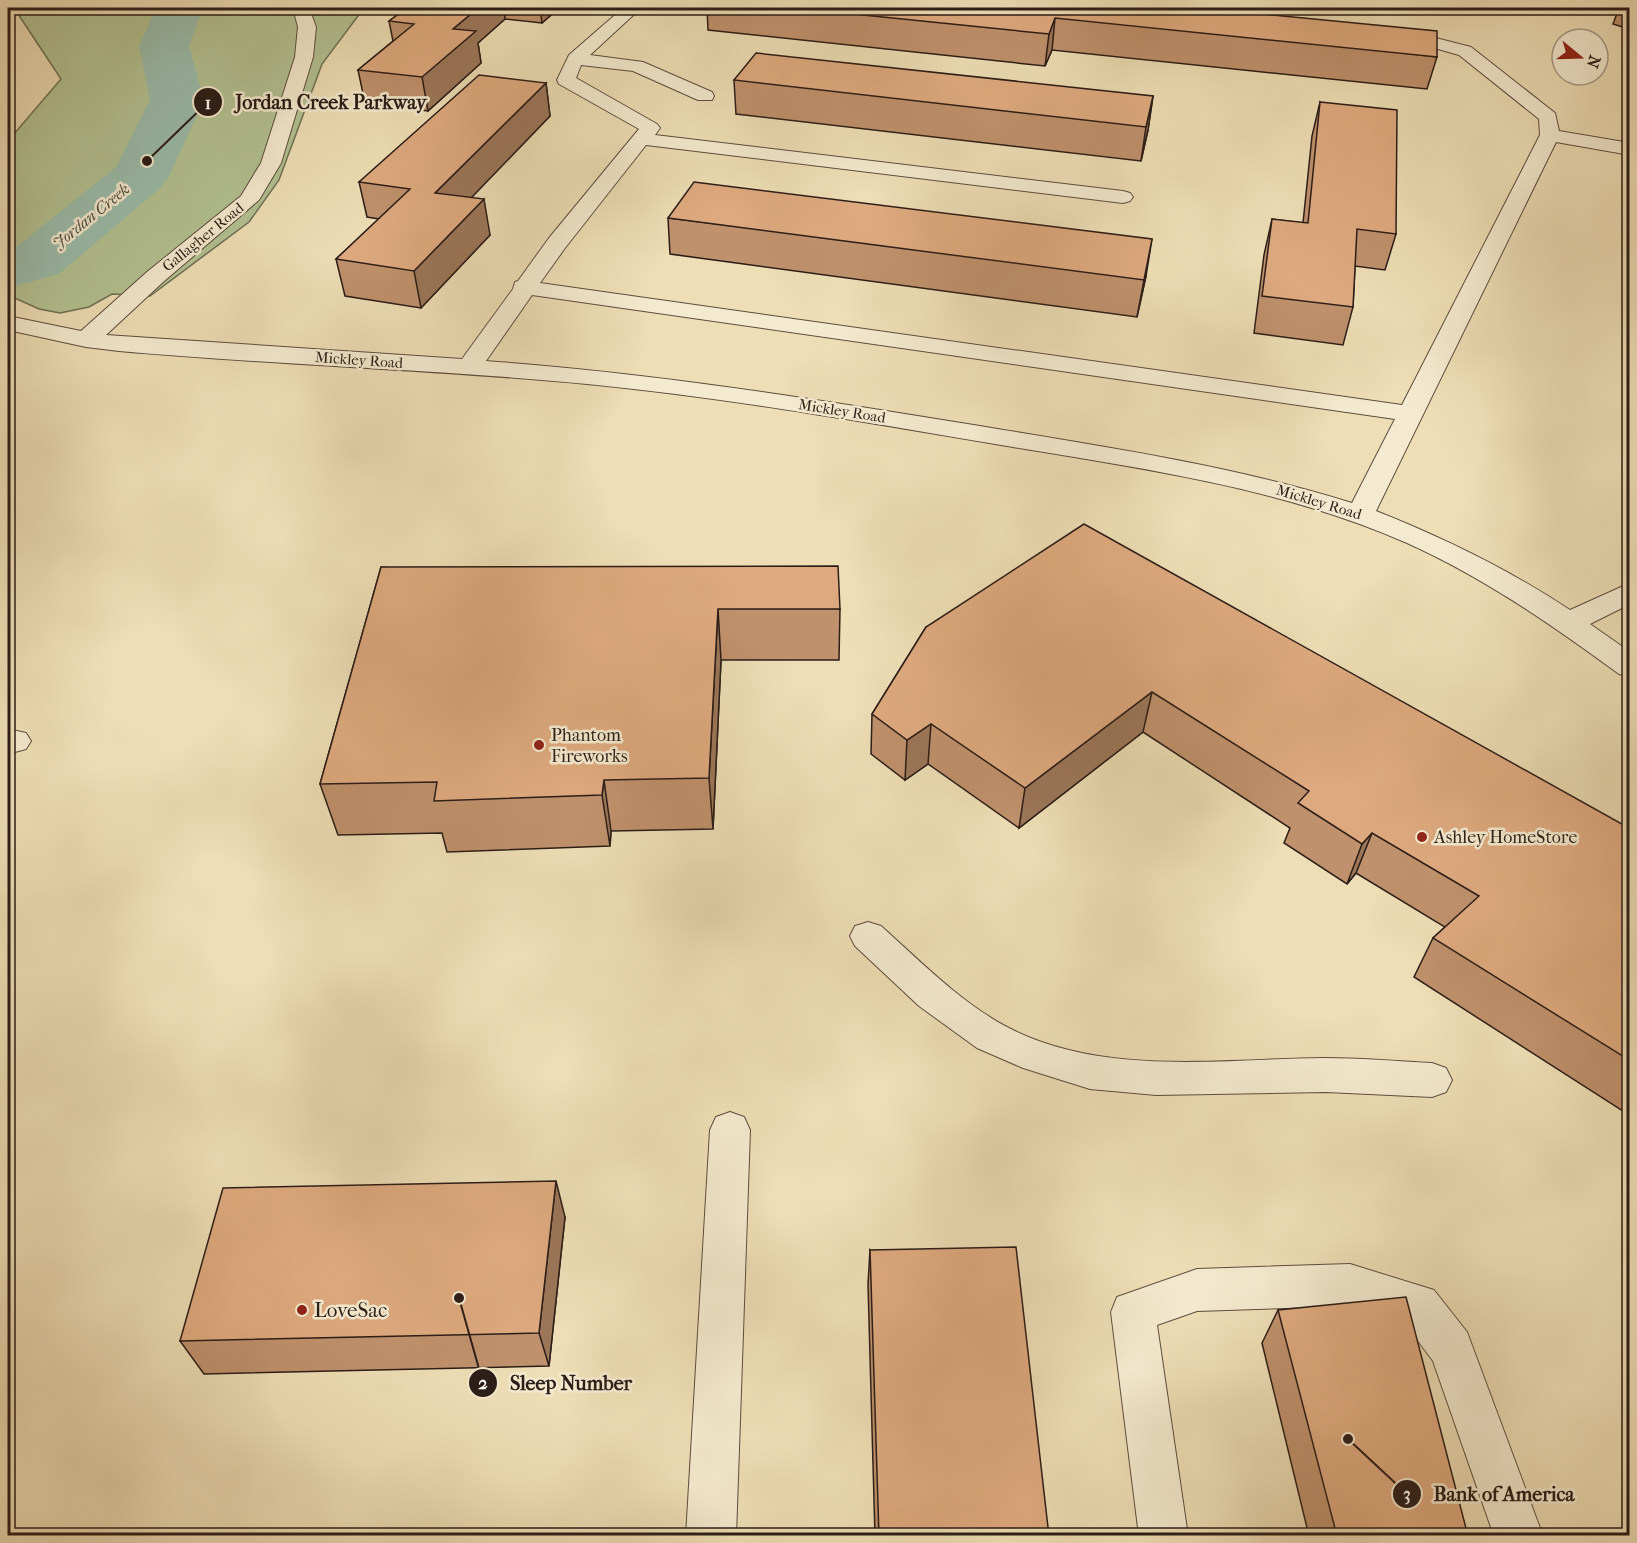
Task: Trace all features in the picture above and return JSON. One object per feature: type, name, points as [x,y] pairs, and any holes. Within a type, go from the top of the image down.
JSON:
[{"type":"street","name":"Gallagher Road","points":[[86,340],[155,277],[249,200],[272,163],[304,57],[306,27],[301,8]]},
{"type":"street","points":[[469,367],[556,243],[650,128],[566,80],[575,59],[633,8]]},
{"type":"street","points":[[1360,515],[1550,135],[1548,117],[1466,51],[1432,42],[1378,36]]},
{"type":"street","points":[[575,59],[637,66],[705,96]]},
{"type":"street","points":[[1550,135],[1629,149]]},
{"type":"street","points":[[643,139],[1123,197]]},
{"type":"street","points":[[524,287],[1411,414]]},
{"type":"street","name":"Mickley Road","points":[[10,324],[86,340],[156,347],[539,372],[695,388],[853,412],[1233,478],[1306,497],[1414,536],[1484,570],[1570,622],[1629,667]]},
{"type":"street","points":[[1570,622],[1629,592]]},
{"type":"street","points":[[868,936],[932,995],[991,1037],[1037,1056],[1090,1072],[1156,1078],[1326,1075],[1432,1080]]},
{"type":"street","points":[[711,1536],[730,1130]]},
{"type":"street","points":[[1164,1536],[1133,1312],[1197,1290],[1350,1285],[1418,1305],[1451,1348],[1519,1536]]},
{"type":"green space","points":[[22,8],[364,8],[322,64],[279,180],[249,222],[150,296],[112,294],[89,307],[60,313],[39,309],[8,295],[8,141],[61,79],[18,14]]},
{"type":"building","points":[[407,8],[478,8],[453,29],[476,31],[422,77],[358,70],[414,24],[389,21]]},
{"type":"building","points":[[794,8],[1059,10],[1061,8],[1201,8],[1437,31],[1437,57],[1055,18],[1049,34]]},
{"type":"building","points":[[756,53],[1153,96],[1146,127],[734,80]]},
{"type":"building","points":[[479,75],[546,83],[435,193],[484,199],[414,271],[336,259],[410,189],[359,182]]},
{"type":"building","points":[[1320,102],[1397,110],[1396,234],[1357,229],[1353,307],[1262,296],[1272,219],[1308,223]]},
{"type":"building","points":[[694,182],[1152,239],[1144,280],[668,218]]},
{"type":"building","name":"Ashley HomeStore","points":[[1084,524],[1629,828],[1629,1060],[1433,938],[1479,896],[1372,833],[1362,844],[1298,803],[1309,791],[1152,692],[1025,788],[931,724],[907,740],[872,714],[926,627]]},
{"type":"building","name":"Phantom Fireworks","points":[[838,566],[840,609],[718,609],[709,778],[604,780],[602,795],[434,801],[437,782],[320,784],[381,567]]},
{"type":"building","points":[[556,1181],[539,1333],[180,1341],[223,1188]]},
{"type":"building","points":[[1016,1247],[1049,1536],[879,1536],[870,1250]]},
{"type":"building","points":[[1406,1297],[1468,1536],[1337,1536],[1278,1310]]},
{"type":"waterway","name":"Jordan Creek","points":[[8,269],[37,261],[140,176],[177,100],[164,46],[179,8]]},
{"type":"place","name":"Jordan Creek Parkway","points":[[147,161]]},
{"type":"place","name":"Phantom Fireworks","points":[[539,745]]},
{"type":"place","name":"Ashley HomeStore","points":[[1422,837]]},
{"type":"place","name":"Sleep Number","points":[[459,1298]]},
{"type":"place","name":"LoveSac","points":[[302,1310]]},
{"type":"place","name":"Bank of America","points":[[1348,1439]]}]
